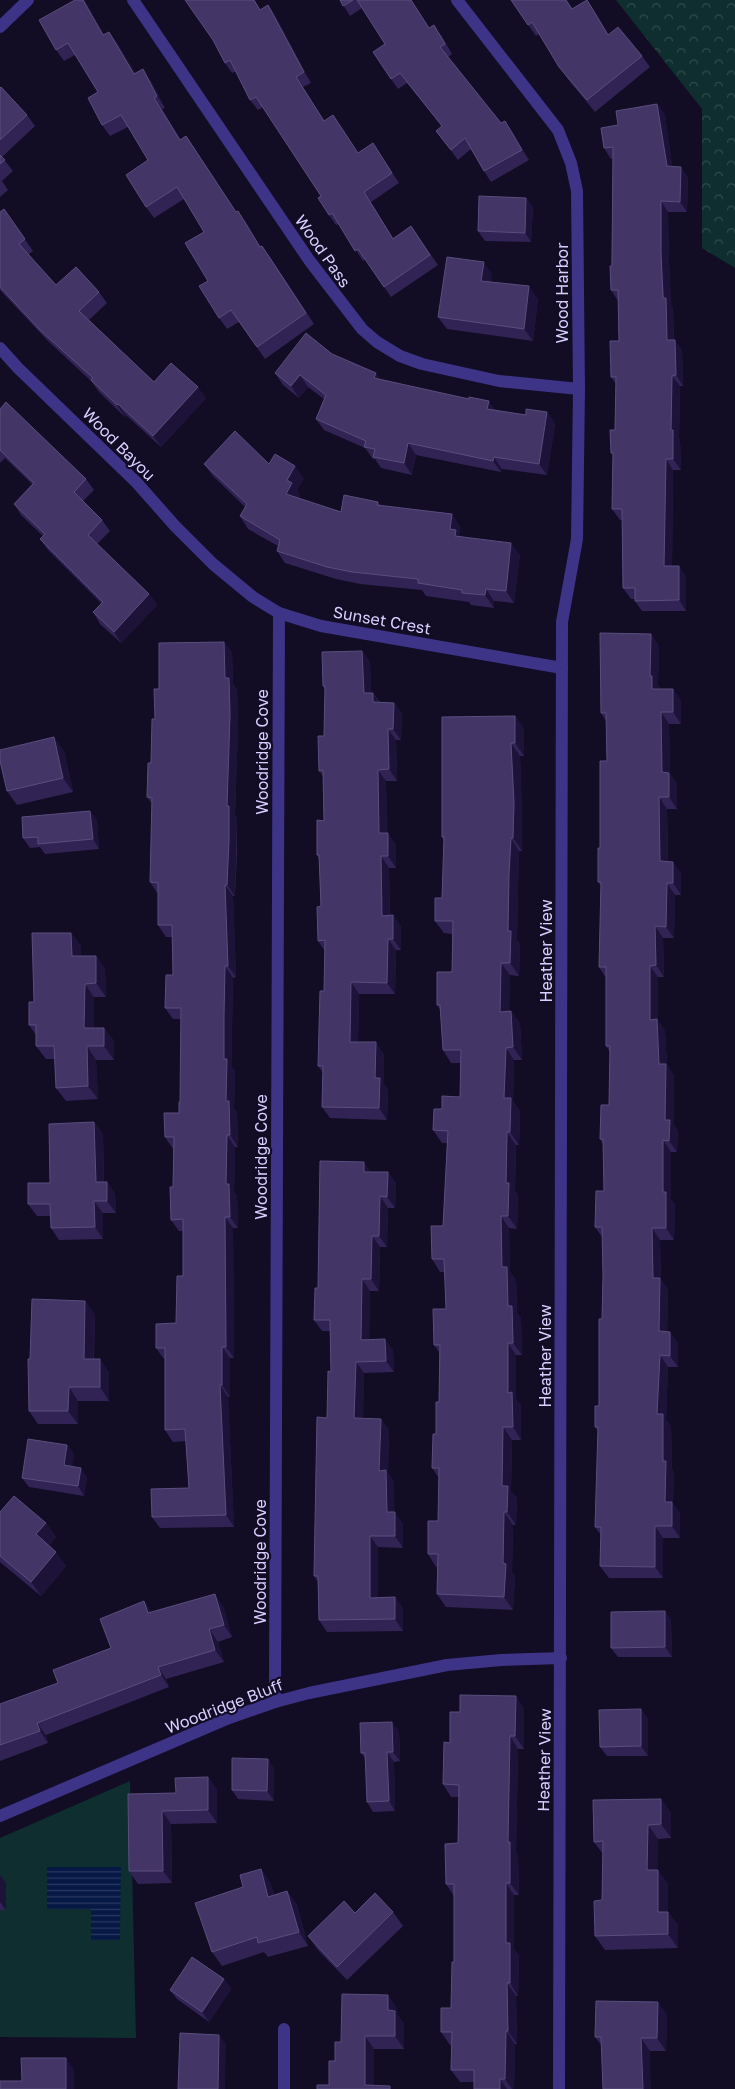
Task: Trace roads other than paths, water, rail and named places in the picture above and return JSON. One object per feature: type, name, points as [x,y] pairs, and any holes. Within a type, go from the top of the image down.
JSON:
[{"type":"street","points":[[0,27],[28,0]]},
{"type":"street","name":"Wood Pass","points":[[133,0],[309,260],[362,329],[377,342],[400,356],[422,364],[499,381],[579,389]]},
{"type":"street","name":"Wood Harbor","points":[[457,0],[558,130],[571,163],[578,191],[579,389],[577,539],[562,622]]},
{"type":"street","name":"Wood Bayou","points":[[0,348],[18,368],[136,483],[213,564]]},
{"type":"street","name":"Sunset Crest","points":[[213,564],[253,597],[279,613],[321,626],[562,668]]},
{"type":"street","name":"Woodridge Cove","points":[[275,1702],[279,613]]},
{"type":"street","name":"Heather View","points":[[559,2089],[562,622]]},
{"type":"street","name":"Woodridge Bluff","points":[[0,1816],[229,1718],[275,1702],[309,1693],[447,1665],[501,1660],[561,1658]]},
{"type":"street","points":[[284,2029],[284,2089]]},
{"type":"water","points":[[47,1867],[121,1867],[120,1940],[91,1940],[91,1909],[47,1909]]}]
